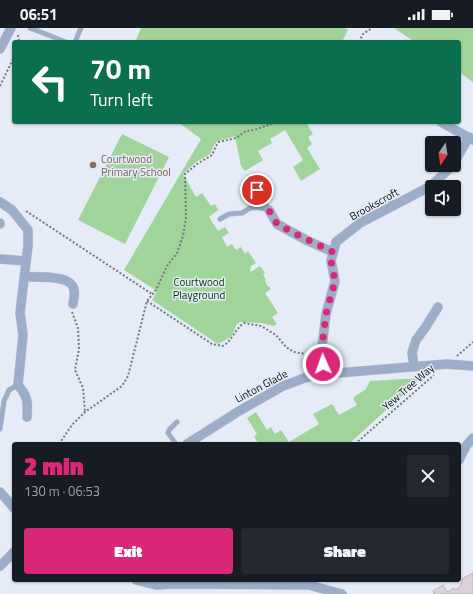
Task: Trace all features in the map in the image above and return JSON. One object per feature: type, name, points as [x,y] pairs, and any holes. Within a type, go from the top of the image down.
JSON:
[{"type":"street","points":[[0,49],[11,28]]},
{"type":"street","name":"Brookscroft","points":[[445,124],[471,138],[461,152]]},
{"type":"street","name":"Brookscroft","points":[[333,252],[336,242],[360,223],[394,207],[431,186],[445,172]]},
{"type":"street","points":[[0,202],[12,210],[28,230],[28,246],[20,314],[23,335],[18,384],[28,401],[27,417]]},
{"type":"street","points":[[269,210],[277,224],[333,252],[331,261],[335,281],[326,314],[321,355],[325,373]]},
{"type":"street","points":[[0,259],[26,261]]},
{"type":"street","points":[[24,277],[45,277],[66,280],[73,286],[75,293],[73,304]]},
{"type":"street","points":[[414,366],[412,353],[416,340],[438,307]]},
{"type":"street","name":"Linton Glade","points":[[190,442],[282,386],[313,375],[447,364],[473,366]]},
{"type":"street","points":[[461,456],[466,446],[473,438]]},
{"type":"street","points":[[0,492],[12,506]]},
{"type":"street","points":[[0,566],[12,554]]},
{"type":"street","points":[[140,582],[155,589],[173,584],[309,585],[342,594]]},
{"type":"lane","points":[[30,28],[61,40]]},
{"type":"lane","points":[[76,40],[81,28]]},
{"type":"lane","points":[[257,190],[269,210]]},
{"type":"lane","points":[[389,198],[394,207]]},
{"type":"lane","points":[[220,219],[229,214],[242,212],[250,208],[258,207],[269,210]]},
{"type":"lane","points":[[0,429],[4,402],[9,390],[18,384]]},
{"type":"lane","points":[[175,442],[168,433],[177,422]]},
{"type":"path","points":[[360,40],[363,34],[372,28]]},
{"type":"path","points":[[0,86],[12,61]]},
{"type":"path","points":[[60,442],[72,425],[85,412],[122,386],[128,376],[147,301],[156,290],[167,266],[177,253],[183,236],[186,218],[185,174],[196,164],[212,155],[219,142],[236,138],[246,131],[271,124]]},
{"type":"path","points":[[24,209],[152,294]]},
{"type":"path","points":[[147,301],[212,344],[224,346],[230,342],[238,327],[244,323],[261,326],[276,334],[286,347],[294,352],[308,355],[321,355]]},
{"type":"path","points":[[73,304],[72,313],[78,328],[79,348],[75,370],[83,388],[85,412]]},
{"type":"path","name":"Yew Tree Way","points":[[357,442],[473,342]]},
{"type":"green space","points":[[141,28],[345,28],[348,30],[343,40],[136,40]]},
{"type":"green space","points":[[394,28],[473,28],[473,82],[461,73],[461,40],[412,40]]},
{"type":"green space","name":"Courtwood Playground","points":[[181,124],[307,124],[313,134],[308,137],[312,144],[307,148],[320,169],[301,181],[293,167],[303,160],[285,130],[270,139],[272,143],[258,151],[263,160],[245,171],[241,166],[235,136],[218,141],[214,145],[210,154],[196,162],[183,174],[196,197],[202,193],[211,206],[215,204],[218,210],[209,217],[218,231],[225,227],[229,233],[222,237],[227,247],[232,244],[236,250],[241,247],[245,254],[248,251],[256,263],[251,266],[250,272],[260,266],[265,273],[263,274],[266,280],[265,281],[271,289],[265,293],[278,313],[272,317],[277,324],[273,326],[262,323],[240,322],[237,324],[231,337],[218,344],[152,300],[157,291],[124,270],[201,139]]},
{"type":"green space","points":[[122,134],[169,157],[125,244],[78,220]]},
{"type":"green space","points":[[421,378],[351,442],[289,442],[319,424],[313,414],[332,404],[339,415],[357,405],[354,397],[366,389],[370,381]]},
{"type":"green space","points":[[256,412],[267,430],[271,427],[275,434],[281,430],[289,442],[257,442],[254,436],[257,434],[247,418]]},
{"type":"building","points":[[473,573],[473,594],[434,594],[433,591],[443,585],[447,592],[454,588],[455,590],[460,587],[463,578]]},
{"type":"place","name":"Courtwood Primary School","points":[[93,165]]},
{"type":"route","points":[[257,190],[277,224],[333,252],[331,261],[335,281],[326,314],[321,355],[323,364]]}]
